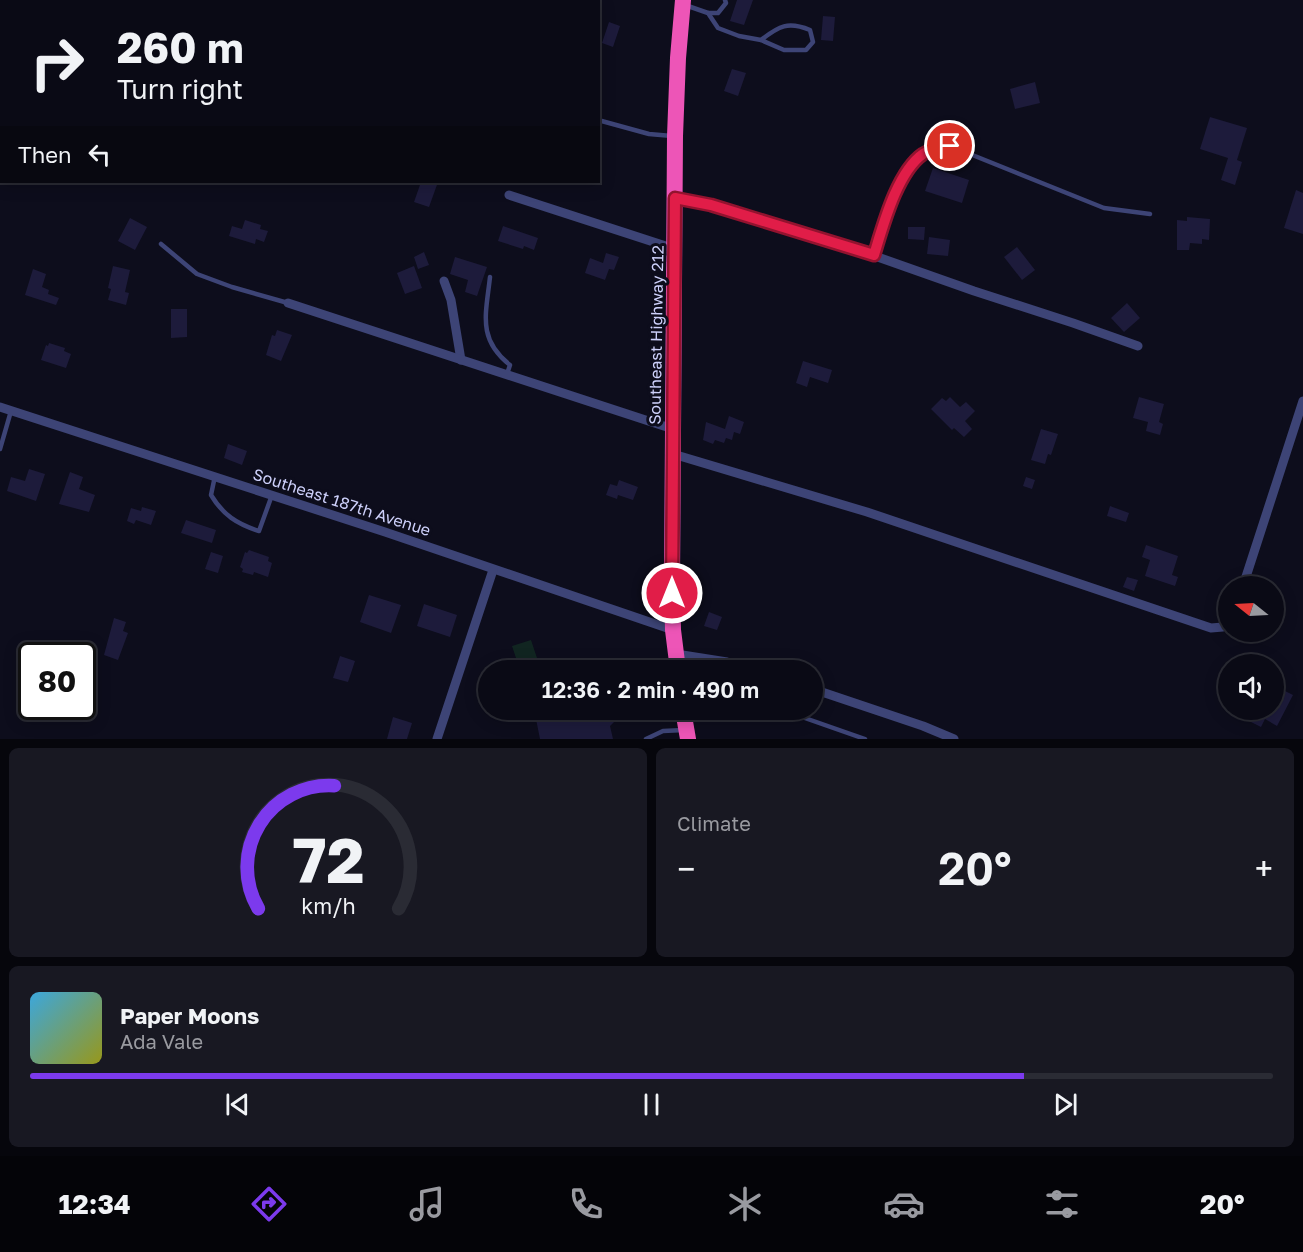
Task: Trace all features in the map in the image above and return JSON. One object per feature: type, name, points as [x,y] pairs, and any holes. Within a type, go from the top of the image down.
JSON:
[{"type":"highway","name":"Southeast Highway 212","points":[[677,660],[673,630],[675,136],[677,68],[683,2]]},
{"type":"street","points":[[509,195],[675,249]]},
{"type":"street","points":[[675,198],[711,205],[874,255],[1138,346]]},
{"type":"street","points":[[444,281],[451,300],[461,360]]},
{"type":"street","points":[[288,303],[673,429]]},
{"type":"street","points":[[1246,576],[1303,401]]},
{"type":"street","name":"Southeast 187th Avenue","points":[[0,407],[215,476],[673,630]]},
{"type":"street","points":[[673,453],[867,512],[1211,628],[1218,627]]},
{"type":"street","points":[[437,739],[494,570]]},
{"type":"street","points":[[823,692],[923,726],[954,739]]},
{"type":"lane","points":[[708,14],[718,13],[726,3],[725,0]]},
{"type":"lane","points":[[683,2],[708,14],[718,28],[739,36],[761,40],[784,50],[806,50],[813,42],[810,30],[796,24],[776,28],[761,40]]},
{"type":"lane","points":[[600,121],[650,134],[675,136]]},
{"type":"lane","points":[[874,255],[888,212],[907,172],[923,154],[950,146],[1104,208],[1150,214]]},
{"type":"lane","points":[[161,244],[197,274],[288,303]]},
{"type":"lane","points":[[490,277],[485,319],[487,336],[492,347],[510,365],[507,374]]},
{"type":"lane","points":[[0,449],[11,411]]},
{"type":"lane","points":[[215,476],[211,495],[216,504],[238,524],[259,531],[272,495]]},
{"type":"lane","points":[[811,720],[865,739]]},
{"type":"lane","points":[[646,739],[663,731],[687,734]]},
{"type":"green space","points":[[531,640],[538,660],[517,660],[512,646]]},
{"type":"building","points":[[737,0],[753,0],[744,25],[730,21]]},
{"type":"building","points":[[823,16],[835,17],[833,41],[821,40]]},
{"type":"building","points":[[609,22],[620,26],[613,47],[602,43]]},
{"type":"building","points":[[732,69],[746,73],[738,96],[724,91]]},
{"type":"building","points":[[1035,82],[1040,103],[1015,109],[1010,89]]},
{"type":"building","points":[[1210,117],[1247,128],[1237,160],[1242,162],[1235,185],[1221,180],[1228,158],[1200,149]]},
{"type":"building","points":[[933,168],[969,180],[962,203],[925,191]]},
{"type":"building","points":[[421,183],[438,183],[429,207],[414,202]]},
{"type":"building","points":[[1296,190],[1303,193],[1303,234],[1284,228]]},
{"type":"building","points":[[1187,217],[1210,219],[1209,240],[1202,239],[1202,244],[1190,243],[1189,250],[1177,250],[1177,220],[1187,221]]},
{"type":"building","points":[[130,218],[147,227],[135,250],[118,241]]},
{"type":"building","points":[[245,220],[261,225],[260,229],[268,231],[264,242],[256,239],[255,244],[229,236],[232,226],[242,229]]},
{"type":"building","points":[[503,226],[538,238],[534,250],[498,241]]},
{"type":"building","points":[[908,227],[925,227],[924,240],[908,239]]},
{"type":"building","points":[[929,237],[950,240],[948,256],[927,254]]},
{"type":"building","points":[[1017,247],[1035,270],[1022,280],[1004,257]]},
{"type":"building","points":[[424,252],[429,265],[418,269],[414,257]]},
{"type":"building","points":[[606,253],[619,257],[614,270],[609,269],[605,280],[585,273],[590,258],[603,263]]},
{"type":"building","points":[[455,257],[487,267],[477,296],[465,292],[468,280],[450,274]]},
{"type":"building","points":[[113,266],[130,270],[125,292],[129,293],[126,305],[108,300]]},
{"type":"building","points":[[414,266],[422,288],[405,294],[397,273]]},
{"type":"building","points":[[33,269],[46,274],[42,287],[49,290],[48,294],[59,298],[56,305],[25,295]]},
{"type":"building","points":[[1127,303],[1140,318],[1124,332],[1111,318]]},
{"type":"building","points":[[171,309],[187,309],[187,337],[171,338]]},
{"type":"building","points":[[277,330],[292,335],[281,361],[266,355],[272,335],[275,336]]},
{"type":"building","points":[[49,343],[65,348],[64,351],[71,354],[66,368],[41,360],[46,345],[48,346]]},
{"type":"building","points":[[803,361],[832,370],[828,383],[810,377],[807,387],[796,383]]},
{"type":"building","points":[[950,397],[960,407],[966,402],[975,411],[965,421],[972,429],[964,437],[954,428],[952,430],[931,409],[942,398],[946,401]]},
{"type":"building","points":[[1139,397],[1164,404],[1159,422],[1163,424],[1160,435],[1146,431],[1148,422],[1133,418]]},
{"type":"building","points":[[729,416],[744,422],[740,434],[734,432],[732,440],[726,438],[724,443],[715,440],[713,444],[703,440],[706,422],[725,429]]},
{"type":"building","points":[[1041,429],[1058,434],[1051,455],[1048,454],[1045,464],[1031,460]]},
{"type":"building","points":[[228,444],[247,451],[242,465],[224,458]]},
{"type":"building","points":[[29,469],[45,474],[36,501],[7,491],[11,477],[25,481]]},
{"type":"building","points":[[70,472],[83,477],[79,489],[95,495],[89,512],[59,504]]},
{"type":"building","points":[[1026,477],[1035,480],[1032,489],[1023,486]]},
{"type":"building","points":[[619,480],[638,487],[633,500],[618,495],[617,499],[606,495],[610,484],[617,486]]},
{"type":"building","points":[[1110,506],[1129,513],[1126,522],[1107,516]]},
{"type":"building","points":[[142,507],[156,511],[151,525],[136,520],[134,524],[127,521],[131,508],[141,511]]},
{"type":"building","points":[[186,520],[216,530],[212,543],[181,533]]},
{"type":"building","points":[[1146,545],[1178,556],[1172,575],[1178,577],[1175,586],[1145,576],[1150,560],[1142,557]]},
{"type":"building","points":[[249,550],[269,557],[268,561],[272,563],[268,577],[254,572],[253,575],[242,572],[243,569],[240,567],[245,552]]},
{"type":"building","points":[[211,552],[223,556],[218,573],[205,569]]},
{"type":"building","points":[[1127,577],[1138,580],[1134,591],[1123,587]]},
{"type":"building","points":[[369,595],[401,605],[391,633],[360,622]]},
{"type":"building","points":[[424,604],[457,615],[450,637],[417,626]]},
{"type":"building","points":[[709,612],[722,617],[717,630],[704,626]]},
{"type":"building","points":[[114,618],[126,622],[123,631],[128,633],[118,660],[104,655]]},
{"type":"building","points":[[340,656],[355,661],[348,682],[333,678]]},
{"type":"building","points":[[1284,690],[1293,695],[1284,712]]},
{"type":"building","points":[[393,717],[412,723],[407,739],[387,739]]},
{"type":"building","points":[[536,720],[616,720],[610,726],[613,739],[540,739]]},
{"type":"building","points":[[1250,720],[1264,720],[1261,727]]},
{"type":"building","points":[[1267,720],[1280,720],[1277,726]]},
{"type":"route","points":[[672,593],[675,198],[711,205],[874,255],[888,212],[907,172],[923,154],[950,146]]}]
